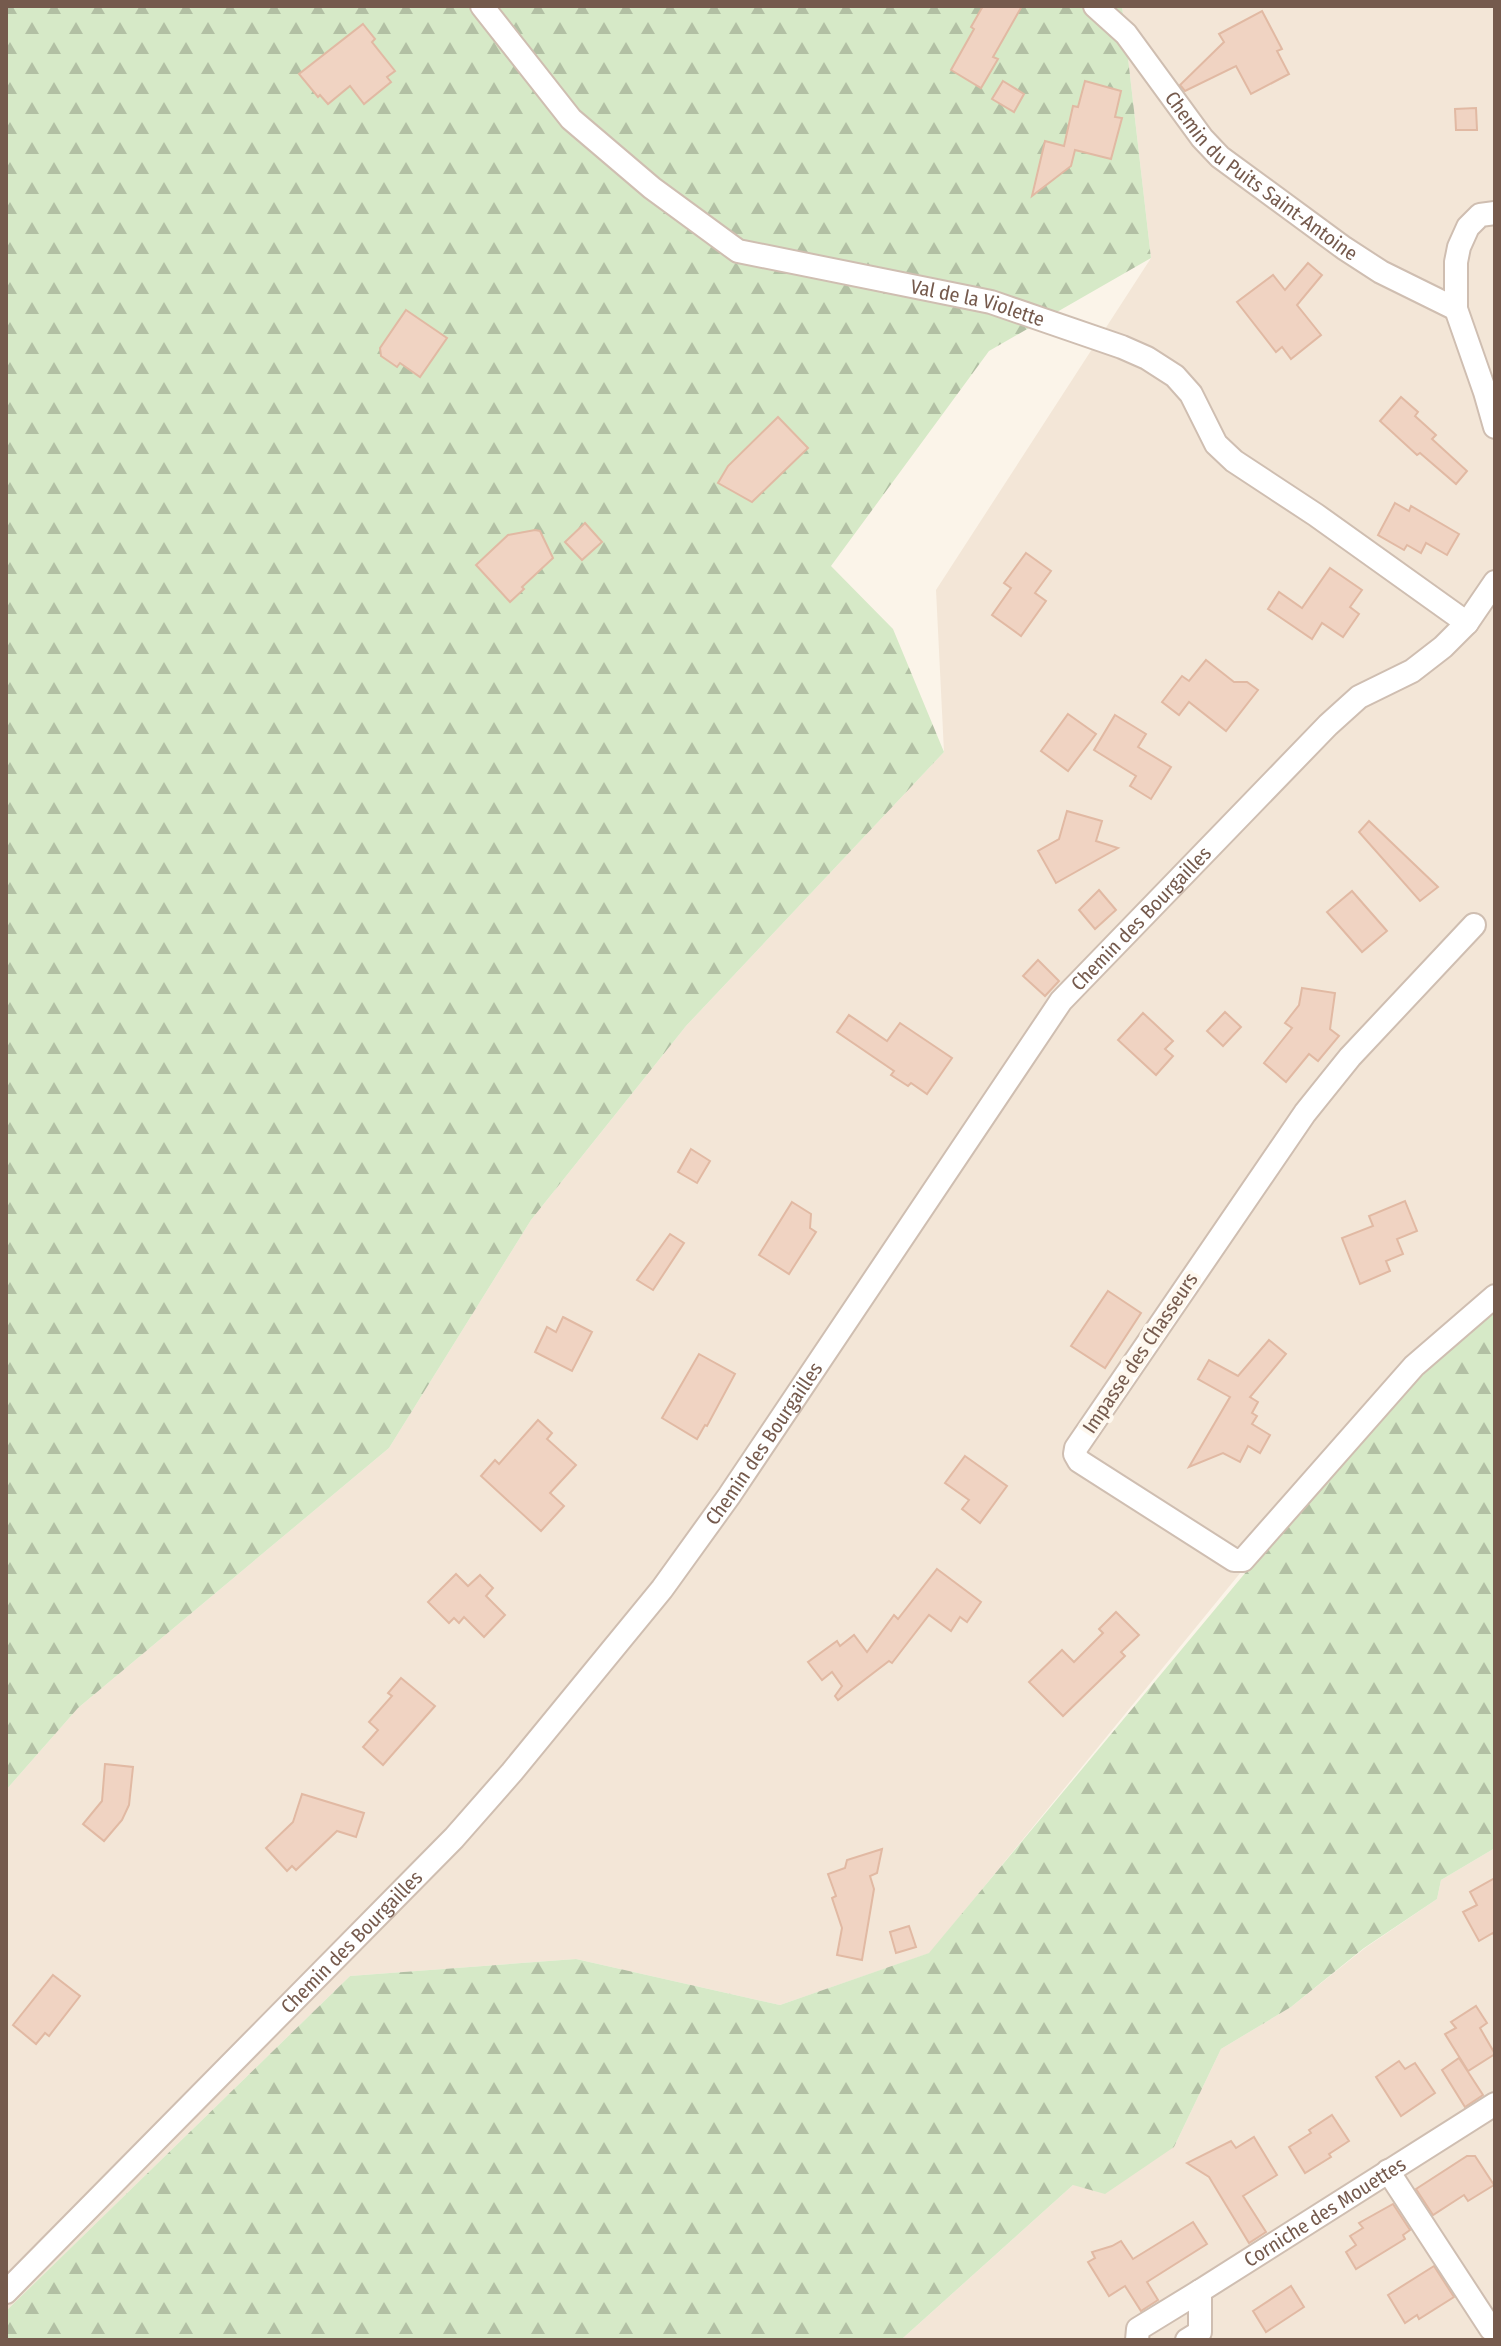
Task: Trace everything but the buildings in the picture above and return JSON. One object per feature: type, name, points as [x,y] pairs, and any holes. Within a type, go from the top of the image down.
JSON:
[{"type":"street","name":"Val de la Violette","points":[[482,6],[571,119],[652,188],[738,251],[991,302],[1147,358],[1175,376],[1191,394],[1216,444],[1234,461],[1316,515],[1467,623]]},
{"type":"street","name":"Chemin du Puits Saint-Antoine","points":[[1095,6],[1126,34],[1202,138],[1220,157],[1381,272],[1456,309]]},
{"type":"street","points":[[1495,213],[1480,215],[1468,227],[1456,262],[1456,309],[1495,427]]},
{"type":"street","name":"Chemin des Bourgailles","points":[[6,2292],[454,1838],[573,1700],[662,1589],[729,1496],[1061,1001],[1328,725],[1359,697],[1412,671],[1443,647],[1467,623],[1495,582]]},
{"type":"street","name":"Impasse des Chasseurs","points":[[1474,925],[1350,1057],[1305,1113],[1076,1448],[1075,1454],[1079,1461],[1234,1560],[1243,1560],[1414,1366],[1495,1296]]},
{"type":"street","name":"Corniche des Mouettes","points":[[1137,2340],[1138,2329],[1495,2104]]},
{"type":"street","points":[[1388,2171],[1491,2332]]},
{"type":"street","points":[[1187,2340],[1200,2332],[1200,2291]]},
{"type":"shaded area","points":[[1122,6],[1495,6],[1495,1306],[1348,1441],[930,1953],[780,2005],[576,1959],[350,1976],[6,2311],[6,1790],[78,1708],[389,1448],[531,1220],[686,1026],[944,752],[936,590],[1151,258]]},
{"type":"shaded area","points":[[1495,1848],[1495,2340],[903,2340],[1073,2185],[1174,2147],[1221,2049],[1291,2007],[1365,1948],[1437,1899],[1441,1880]]},
{"type":"green space","points":[[6,6],[1122,6],[1151,258],[989,351],[831,566],[893,629],[944,752],[686,1026],[531,1220],[389,1448],[78,1708],[6,1790]]},
{"type":"green space","points":[[1495,1308],[1495,1848],[1441,1880],[1437,1899],[1364,1948],[1291,2007],[1221,2049],[1174,2147],[1105,2194],[1073,2185],[903,2340],[6,2340],[6,2311],[350,1976],[576,1959],[780,2005],[929,1953],[1365,1429]]}]
